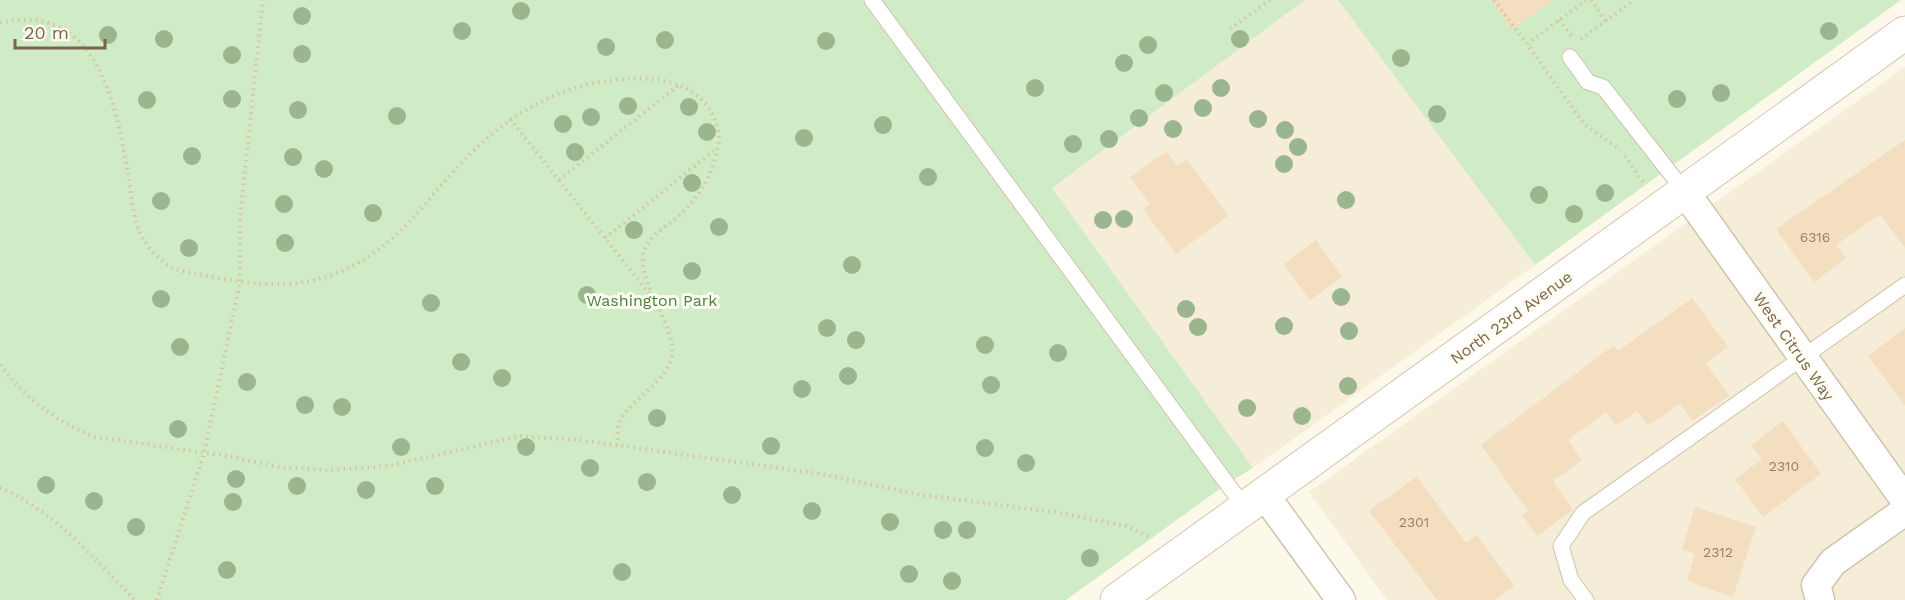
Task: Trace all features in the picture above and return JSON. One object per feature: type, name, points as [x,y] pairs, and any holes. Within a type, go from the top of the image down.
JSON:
[{"type":"street","name":"North 23rd Avenue","points":[[1117,600],[1905,33]]},
{"type":"street","name":"West Citrus Way","points":[[1685,192],[1905,500]]},
{"type":"street","points":[[1254,501],[1341,600]]},
{"type":"street","points":[[1820,600],[1816,585],[1833,562],[1905,511]]},
{"type":"lane","points":[[872,0],[1254,501]]},
{"type":"lane","points":[[1570,57],[1588,82],[1603,87],[1685,192]]},
{"type":"lane","points":[[1586,600],[1571,580],[1562,546],[1583,513],[1905,285]]},
{"type":"path","points":[[158,600],[204,453],[240,283],[240,217],[263,0]]},
{"type":"path","points":[[1230,29],[1270,0]]},
{"type":"path","points":[[1494,0],[1527,44]]},
{"type":"path","points":[[1587,0],[1559,20],[1577,42],[1635,0]]},
{"type":"path","points":[[1591,0],[1606,21]]},
{"type":"path","points":[[0,23],[33,17],[61,26],[79,39],[93,55],[106,80],[118,125],[136,222],[143,240],[172,268],[240,283],[282,286],[317,280],[364,259],[384,247],[403,230],[488,135],[510,119],[542,101],[579,86],[620,79],[660,79],[687,87],[705,101],[713,115],[719,139],[713,169],[702,190],[679,215],[654,236],[643,250],[646,277],[672,343],[672,358],[663,373],[620,421],[617,445]]},
{"type":"path","points":[[559,180],[679,85]]},
{"type":"path","points":[[510,119],[655,300]]},
{"type":"path","points":[[605,238],[717,148]]},
{"type":"path","points":[[0,365],[16,385],[44,411],[95,437],[279,467],[326,470],[387,466],[520,436],[579,440],[820,474],[916,494],[1054,512],[1126,526],[1151,539]]},
{"type":"path","points":[[0,488],[16,495],[59,524],[135,600]]},
{"type":"shaded area","points":[[1305,0],[1338,0],[1535,265],[1253,468],[1051,188]]},
{"type":"shaded area","points":[[1905,67],[1905,600],[1387,600],[1309,492]]},
{"type":"green space","name":"Washington Park","points":[[0,0],[1305,0],[1052,188],[1253,468],[1228,483],[1066,600],[0,600]]},
{"type":"green space","points":[[1338,0],[1901,0],[1535,265]]},
{"type":"building","points":[[1490,0],[1553,0],[1512,30]]},
{"type":"building","points":[[1905,140],[1905,248],[1880,214],[1836,245],[1846,258],[1814,282],[1776,229]]},
{"type":"building","points":[[1167,151],[1177,166],[1187,159],[1228,216],[1176,254],[1143,209],[1150,204],[1130,177]]},
{"type":"building","points":[[1316,240],[1342,277],[1310,300],[1284,264]]},
{"type":"building","points":[[1692,298],[1728,347],[1706,363],[1729,396],[1692,421],[1680,404],[1648,426],[1637,411],[1616,426],[1606,412],[1568,440],[1582,460],[1553,481],[1573,510],[1537,536],[1522,515],[1528,511],[1481,445],[1614,345],[1618,351]]},
{"type":"building","points":[[1905,328],[1905,406],[1868,356]]},
{"type":"building","points":[[1783,421],[1821,474],[1763,517],[1735,479],[1762,459],[1751,445]]},
{"type":"building","points":[[1417,476],[1466,543],[1477,535],[1514,586],[1495,600],[1437,600],[1369,511]]},
{"type":"building","points":[[1695,507],[1756,527],[1733,597],[1687,581],[1695,554],[1682,549]]}]
